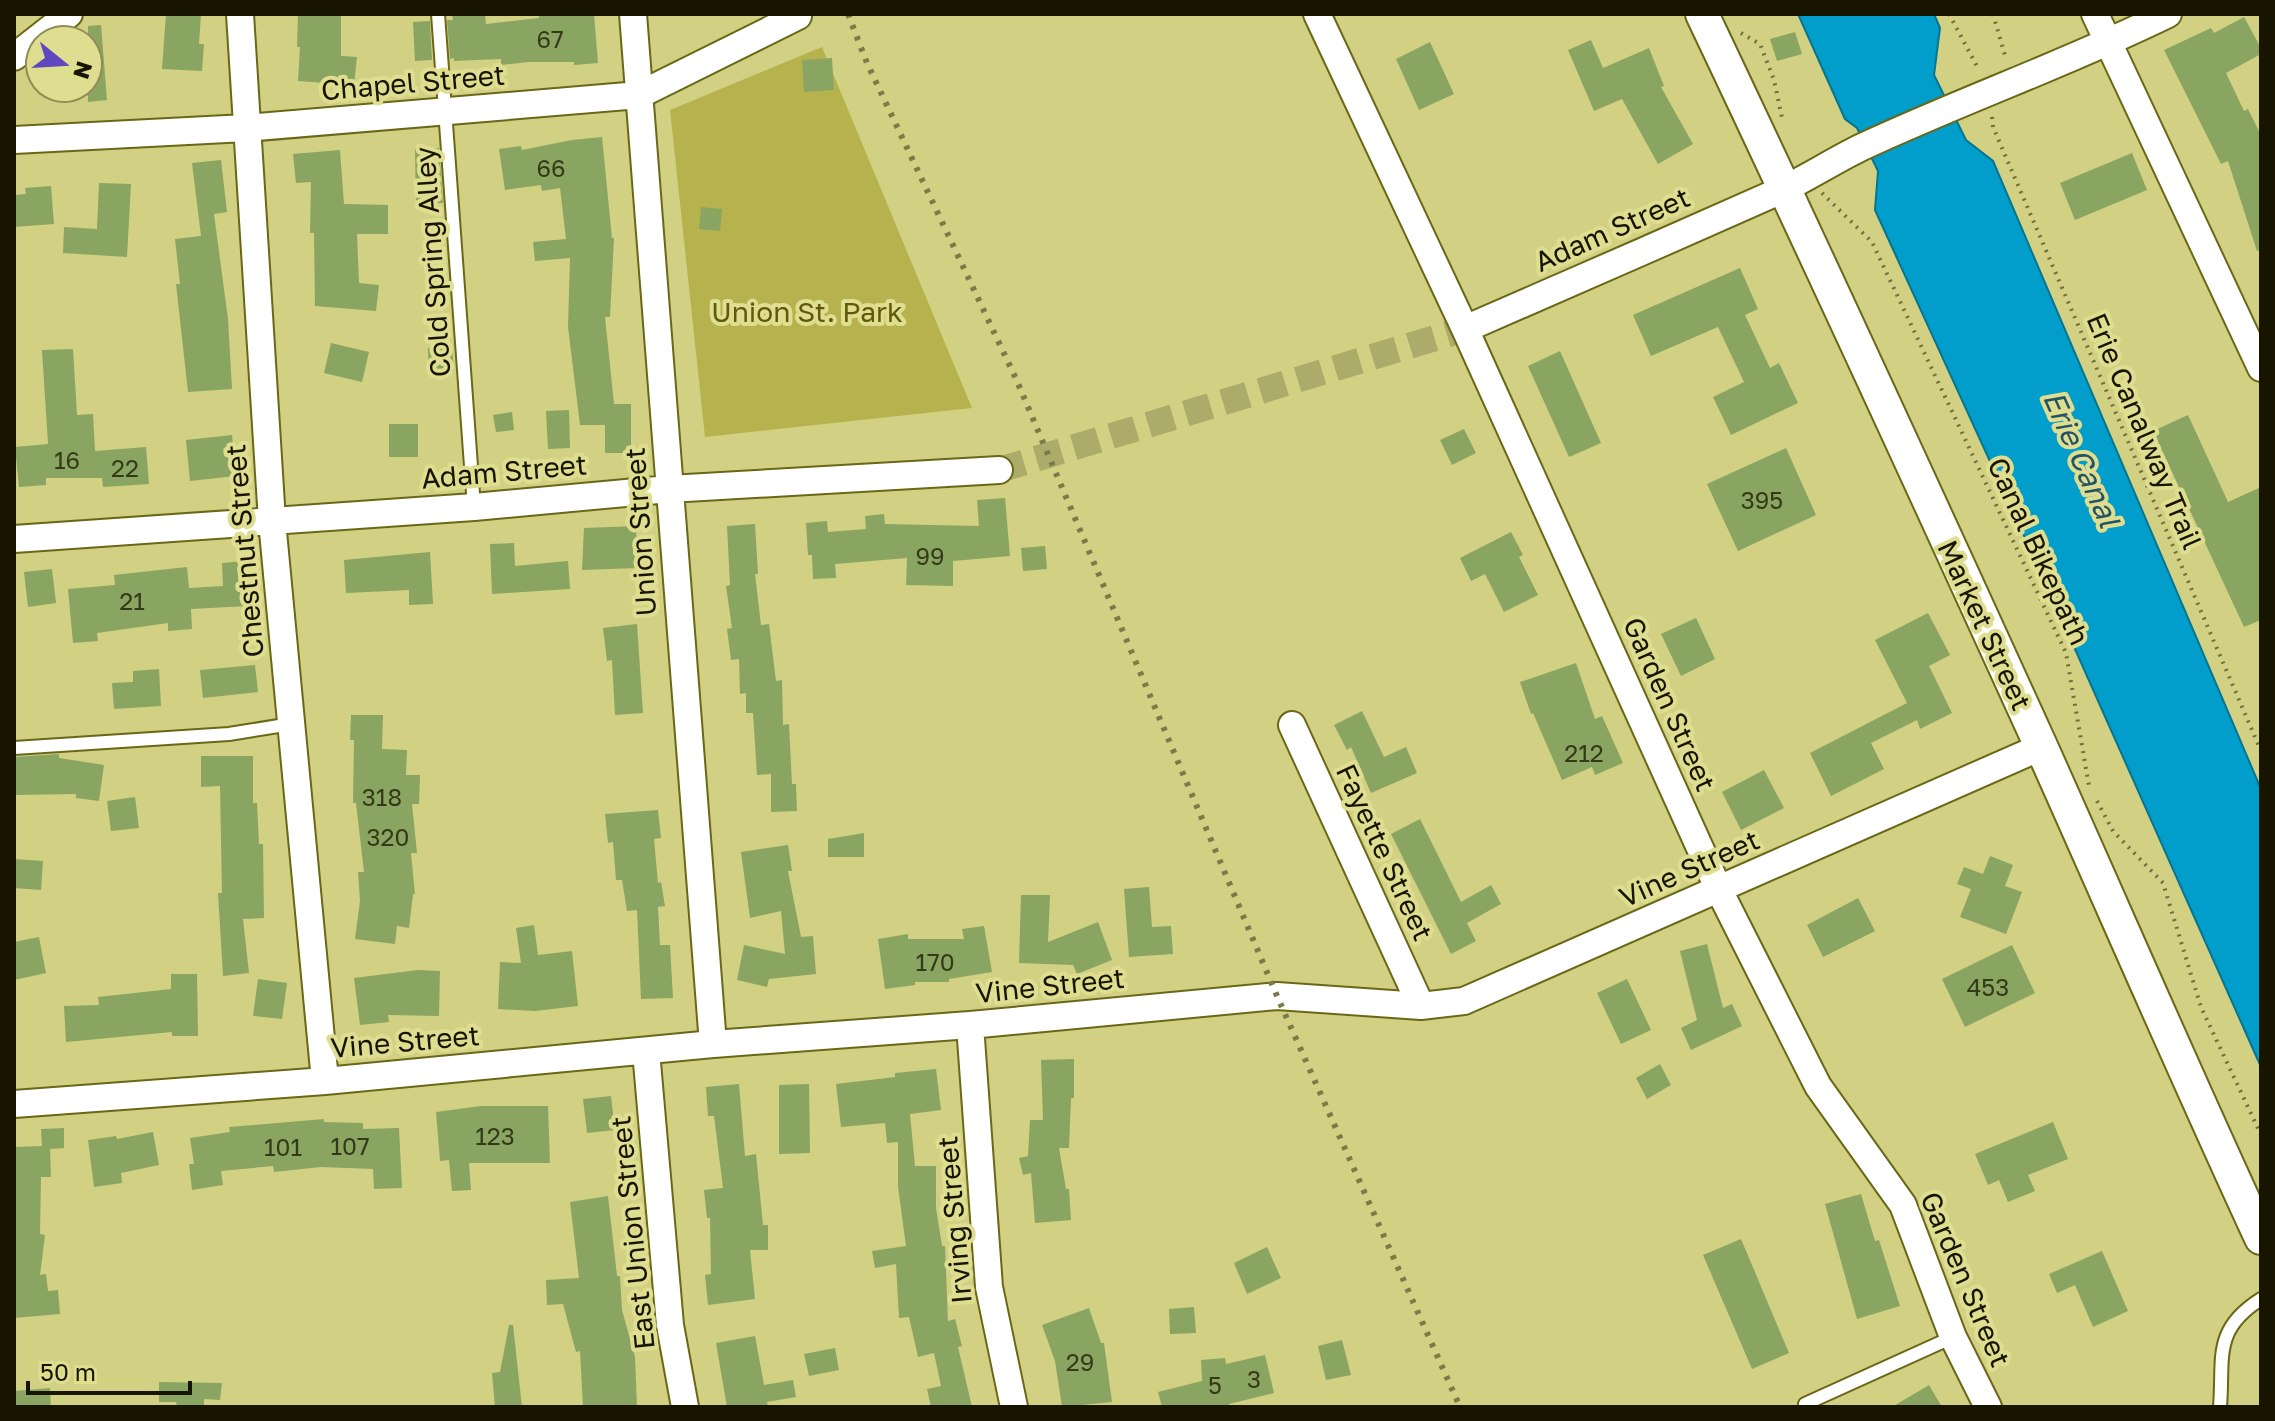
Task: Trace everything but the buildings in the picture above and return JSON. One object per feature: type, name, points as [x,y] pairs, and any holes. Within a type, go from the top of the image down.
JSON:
[{"type":"street","points":[[14,57],[69,14]]},
{"type":"street","name":"Chestnut Street","points":[[240,14],[272,521],[325,1081]]},
{"type":"street","name":"Union Street","points":[[633,14],[713,1044]]},
{"type":"street","name":"Garden Street","points":[[1317,14],[1465,329],[1719,890],[1818,1086],[1903,1205],[1953,1337],[1988,1407]]},
{"type":"street","name":"Market Street","points":[[1702,14],[1797,182],[2145,986],[2261,1238]]},
{"type":"street","points":[[2095,14],[2261,368]]},
{"type":"street","name":"Adam Street","points":[[1465,329],[1797,182],[1862,147],[2014,80],[2108,43],[2168,14]]},
{"type":"street","name":"Chapel Street","points":[[14,140],[246,128],[639,95],[798,16]]},
{"type":"street","name":"Adam Street","points":[[14,539],[474,507],[669,489],[999,470]]},
{"type":"street","name":"Fayette Street","points":[[1292,725],[1421,1006]]},
{"type":"street","name":"Vine Street","points":[[14,1104],[325,1081],[1277,996],[1421,1006],[1464,1001],[2041,747]]},
{"type":"street","name":"Irving Street","points":[[970,1025],[989,1287],[1014,1407]]},
{"type":"street","name":"East Union Street","points":[[646,1051],[670,1325],[685,1407]]},
{"type":"lane","name":"Cold Spring Alley","points":[[438,14],[474,507]]},
{"type":"lane","points":[[14,748],[229,734],[291,724]]},
{"type":"lane","points":[[2220,1407],[2221,1353],[2225,1335],[2244,1311],[2261,1299]]},
{"type":"lane","points":[[1805,1404],[1953,1337]]},
{"type":"path","points":[[1949,14],[1979,98]]},
{"type":"path","points":[[1993,14],[2014,80]]},
{"type":"path","points":[[1734,29],[1760,44],[1774,80],[1783,120]]},
{"type":"path","name":"Erie Canalway Trail","points":[[1993,127],[2261,751]]},
{"type":"path","name":"Canal Bikepath","points":[[1797,182],[1822,194],[1872,242],[2066,653],[2090,787]]},
{"type":"path","points":[[2096,798],[2113,831],[2163,883],[2201,1007],[2261,1135]]},
{"type":"green space","name":"Union St. Park","points":[[822,47],[972,408],[705,437],[670,110]]},
{"type":"water","name":"Erie Canal","points":[[1798,14],[1934,14],[1940,28],[1934,75],[1966,140],[1993,161],[2261,789],[2261,1067],[1875,210],[1878,171],[1857,128],[1845,119]]},
{"type":"tunnel","points":[[999,470],[1465,329]]},
{"type":"railway","points":[[848,14],[867,63],[1017,381],[1277,996],[1460,1407]]}]
